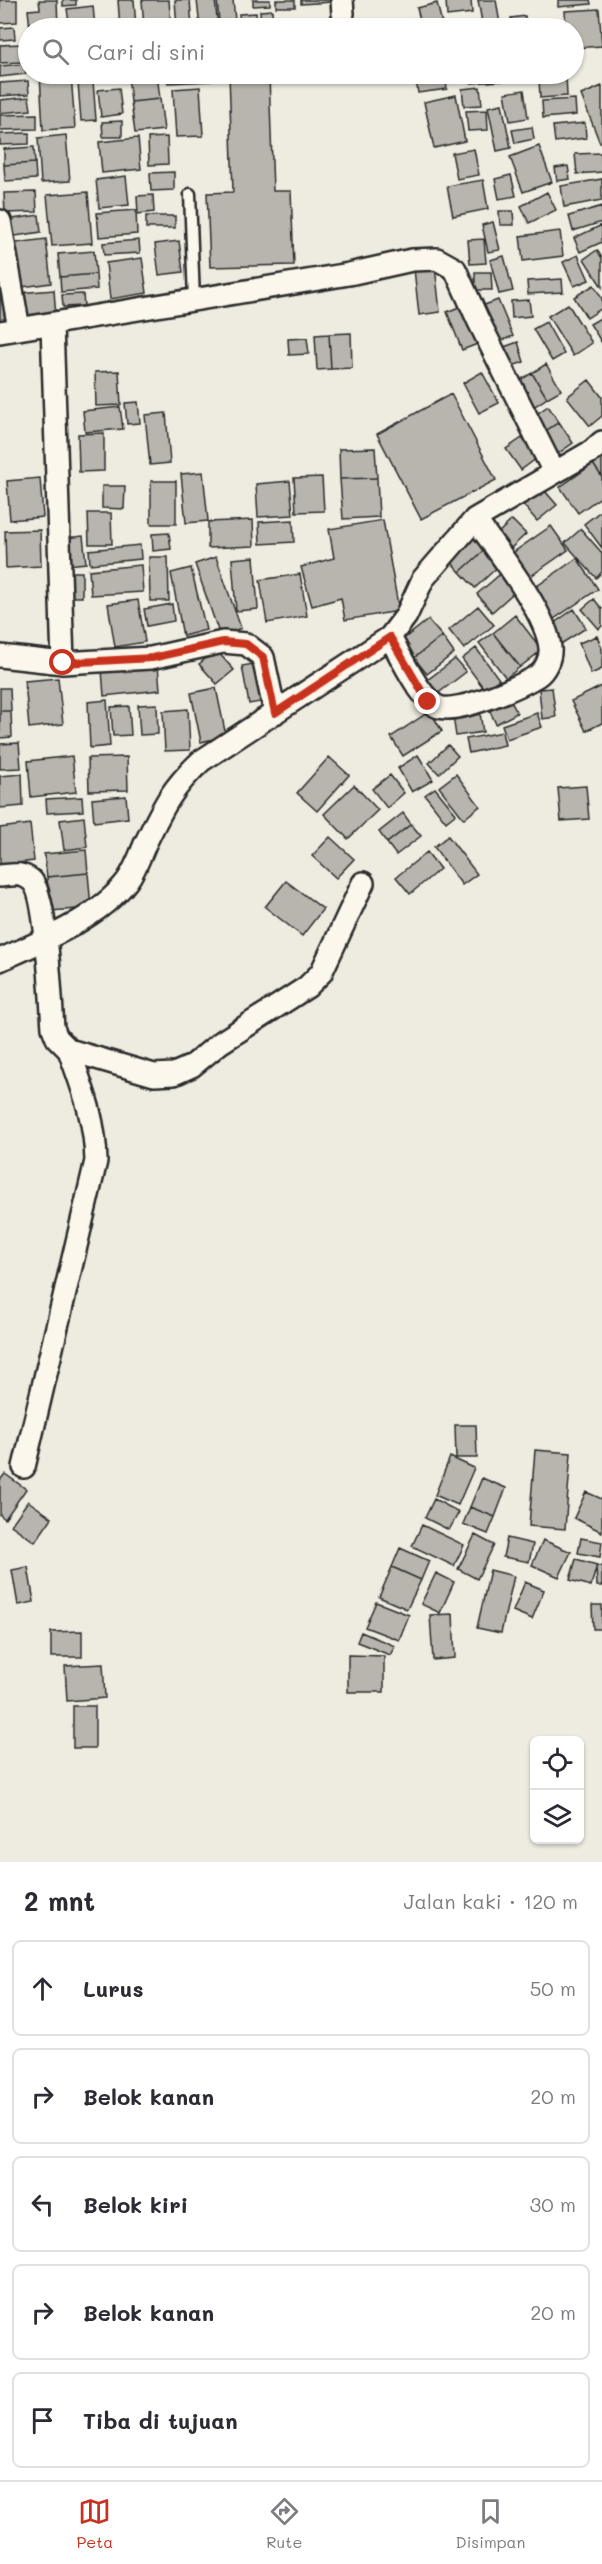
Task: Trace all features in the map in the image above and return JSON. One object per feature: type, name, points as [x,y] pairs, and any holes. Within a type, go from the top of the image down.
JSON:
[{"type":"street","points":[[0,221],[10,331],[349,274],[412,260],[437,259],[455,269],[550,464]]},
{"type":"street","points":[[52,324],[63,663]]},
{"type":"street","points":[[0,960],[46,940],[108,902],[128,879],[164,804],[179,782],[201,761],[390,637],[406,616],[423,579],[475,519],[550,464],[592,451],[602,442]]},
{"type":"street","points":[[390,637],[428,702],[440,708],[452,709],[469,706],[538,675],[548,662],[551,649],[546,631],[521,583],[475,519]]},
{"type":"street","points":[[0,656],[63,663],[152,658],[223,642],[246,644],[263,657],[275,713]]},
{"type":"street","points":[[0,876],[21,874],[33,881],[38,890],[46,940],[53,1028],[57,1038],[69,1050],[96,1133],[96,1161],[24,1467]]},
{"type":"street","points":[[69,1050],[154,1075],[174,1074],[192,1066],[220,1043],[307,987],[321,973],[363,883]]},
{"type":"lane","points":[[190,194],[194,300]]},
{"type":"building","points":[[0,0],[17,0],[17,22],[0,23]]},
{"type":"building","points":[[39,0],[57,0],[58,18],[29,18],[28,10],[40,9]]},
{"type":"building","points":[[63,0],[76,0],[76,5],[63,6]]},
{"type":"building","points":[[118,0],[134,0],[135,18],[119,18]]},
{"type":"building","points":[[142,0],[169,0],[170,18],[143,18]]},
{"type":"building","points":[[175,0],[190,0],[191,18],[176,18]]},
{"type":"building","points":[[197,0],[215,0],[217,18],[199,18]]},
{"type":"building","points":[[217,0],[233,0],[235,18],[219,18]]},
{"type":"building","points":[[253,0],[270,0],[270,5],[253,6]]},
{"type":"building","points":[[276,0],[295,0],[295,7],[276,7]]},
{"type":"building","points":[[301,0],[331,0],[332,2],[301,4]]},
{"type":"building","points":[[446,0],[471,0],[472,13],[447,16]]},
{"type":"building","points":[[478,0],[496,0],[499,18],[481,18]]},
{"type":"building","points":[[558,0],[590,0],[591,4],[558,7]]},
{"type":"building","points":[[437,3],[441,18],[420,18],[417,8]]},
{"type":"building","points":[[93,6],[94,18],[68,18],[67,9]]},
{"type":"building","points":[[599,9],[602,46],[584,47],[584,18],[565,18],[565,11]]},
{"type":"building","points":[[272,10],[272,18],[260,18],[260,11]]},
{"type":"building","points":[[256,13],[256,18],[239,18],[239,14]]},
{"type":"building","points":[[14,27],[15,39],[0,40],[0,28]]},
{"type":"building","points":[[18,44],[18,62],[0,63],[0,45]]},
{"type":"building","points":[[18,65],[18,75],[0,77],[0,66]]},
{"type":"building","points":[[18,82],[18,84],[28,84],[29,94],[0,96],[0,83]]},
{"type":"building","points":[[41,84],[72,84],[75,128],[43,130]]},
{"type":"building","points":[[78,84],[93,84],[96,120],[81,121]]},
{"type":"building","points":[[129,84],[158,84],[160,99],[131,102]]},
{"type":"building","points":[[229,84],[269,84],[273,191],[291,191],[294,265],[210,267],[207,193],[233,192]]},
{"type":"building","points":[[417,84],[446,84],[447,89],[418,93]]},
{"type":"building","points":[[539,84],[566,84],[567,96],[540,98]]},
{"type":"building","points":[[602,86],[602,143],[600,143],[581,95]]},
{"type":"building","points":[[200,87],[203,136],[176,137],[173,89]]},
{"type":"building","points":[[480,87],[482,105],[464,106],[462,89]]},
{"type":"building","points":[[119,88],[122,114],[101,117],[98,90]]},
{"type":"building","points":[[524,90],[528,118],[510,121],[505,93]]},
{"type":"building","points":[[456,95],[465,141],[434,148],[424,102]]},
{"type":"building","points":[[29,97],[31,110],[0,113],[0,100]]},
{"type":"building","points":[[160,99],[164,130],[135,133],[131,102]]},
{"type":"building","points":[[575,99],[576,115],[543,118],[542,101]]},
{"type":"building","points":[[502,104],[511,148],[497,151],[488,107]]},
{"type":"building","points":[[487,110],[488,130],[468,131],[466,111]]},
{"type":"building","points":[[37,114],[37,129],[0,130],[0,115]]},
{"type":"building","points":[[122,121],[122,137],[103,137],[102,122]]},
{"type":"building","points":[[585,123],[586,138],[555,142],[553,126]]},
{"type":"building","points":[[532,127],[534,139],[515,143],[512,130]]},
{"type":"building","points":[[29,133],[29,144],[0,145],[0,134]]},
{"type":"building","points":[[66,135],[70,181],[41,183],[38,138]]},
{"type":"building","points":[[167,137],[168,164],[149,165],[148,138]]},
{"type":"building","points":[[138,138],[141,169],[102,173],[99,142]]},
{"type":"building","points":[[539,146],[552,182],[523,192],[510,157]]},
{"type":"building","points":[[34,147],[35,163],[4,165],[4,149]]},
{"type":"building","points":[[474,149],[479,175],[457,179],[452,153]]},
{"type":"building","points":[[601,153],[602,172],[577,174],[575,154]]},
{"type":"building","points":[[35,163],[36,179],[5,181],[4,165]]},
{"type":"building","points":[[568,166],[570,179],[557,181],[555,168]]},
{"type":"building","points":[[174,172],[174,190],[151,191],[150,173]]},
{"type":"building","points":[[511,175],[516,196],[499,199],[495,179]]},
{"type":"building","points":[[126,176],[129,205],[99,208],[96,180]]},
{"type":"building","points":[[602,179],[602,200],[564,207],[561,186]]},
{"type":"building","points":[[483,180],[488,209],[453,216],[447,186]]},
{"type":"building","points":[[36,192],[37,212],[5,213],[4,193]]},
{"type":"building","points":[[88,192],[92,243],[52,246],[47,195]]},
{"type":"building","points":[[547,192],[556,210],[529,223],[521,206]]},
{"type":"building","points":[[153,195],[154,212],[138,214],[137,196]]},
{"type":"building","points":[[602,206],[602,222],[573,231],[569,216]]},
{"type":"building","points":[[136,210],[137,234],[99,237],[97,213]]},
{"type":"building","points":[[499,211],[513,211],[514,225],[500,225]]},
{"type":"building","points":[[39,215],[41,232],[9,237],[6,220]]},
{"type":"building","points":[[146,216],[175,216],[175,228],[146,228]]},
{"type":"building","points":[[493,222],[500,250],[488,252],[482,225]]},
{"type":"building","points":[[602,225],[602,242],[580,252],[574,238]]},
{"type":"building","points":[[560,231],[563,256],[523,261],[520,236]]},
{"type":"building","points":[[46,239],[51,283],[15,288],[9,244]]},
{"type":"building","points":[[484,239],[486,263],[470,264],[468,240]]},
{"type":"building","points":[[139,240],[140,253],[104,255],[103,243]]},
{"type":"building","points":[[179,241],[183,272],[159,275],[155,244]]},
{"type":"building","points":[[597,250],[602,258],[602,287],[584,259]]},
{"type":"building","points":[[94,251],[96,274],[60,277],[58,254]]},
{"type":"building","points":[[578,255],[589,280],[574,286],[563,262]]},
{"type":"building","points":[[504,256],[513,291],[499,294],[490,260]]},
{"type":"building","points":[[142,258],[147,293],[110,299],[106,263]]},
{"type":"building","points":[[435,266],[440,312],[419,315],[414,269]]},
{"type":"building","points":[[475,272],[491,272],[492,290],[475,290]]},
{"type":"building","points":[[96,274],[97,289],[61,292],[60,277]]},
{"type":"building","points":[[0,277],[11,325],[0,326]]},
{"type":"building","points":[[562,279],[563,292],[528,294],[527,281]]},
{"type":"building","points":[[594,285],[602,299],[602,308],[587,318],[574,297]]},
{"type":"building","points":[[54,290],[56,318],[20,321],[18,293]]},
{"type":"building","points":[[83,294],[84,306],[63,307],[62,295]]},
{"type":"building","points":[[498,300],[513,336],[496,343],[482,306]]},
{"type":"building","points":[[529,300],[531,316],[512,318],[511,301]]},
{"type":"building","points":[[568,304],[592,343],[573,356],[548,316]]},
{"type":"building","points":[[464,305],[480,343],[462,350],[447,312]]},
{"type":"building","points":[[602,317],[602,343],[590,324]]},
{"type":"building","points":[[546,322],[564,354],[552,361],[533,329]]},
{"type":"building","points":[[351,333],[352,368],[331,369],[329,334]]},
{"type":"building","points":[[329,334],[331,369],[317,370],[315,335]]},
{"type":"building","points":[[307,338],[309,354],[289,355],[288,339]]},
{"type":"building","points":[[518,342],[524,362],[509,367],[504,347]]},
{"type":"building","points":[[546,364],[561,390],[547,398],[532,373]]},
{"type":"building","points":[[119,371],[121,405],[96,406],[95,372]]},
{"type":"building","points":[[482,372],[499,403],[479,413],[463,383]]},
{"type":"building","points":[[532,373],[547,398],[529,410],[513,384]]},
{"type":"building","points":[[589,380],[602,397],[602,416],[590,426],[567,397]]},
{"type":"building","points":[[451,394],[496,480],[421,519],[377,434]]},
{"type":"building","points":[[138,402],[140,423],[127,424],[125,403]]},
{"type":"building","points":[[548,406],[559,422],[541,434],[531,418]]},
{"type":"building","points":[[120,407],[123,429],[85,432],[83,411]]},
{"type":"building","points":[[166,413],[170,463],[150,465],[145,415]]},
{"type":"building","points":[[559,422],[573,443],[556,455],[541,434]]},
{"type":"building","points":[[104,433],[104,471],[79,472],[78,434]]},
{"type":"building","points":[[522,438],[537,458],[521,470],[506,449]]},
{"type":"building","points":[[375,448],[377,478],[340,479],[339,449]]},
{"type":"building","points":[[602,457],[602,477],[593,464]]},
{"type":"building","points":[[593,464],[602,477],[602,496],[578,513],[560,487]]},
{"type":"building","points":[[203,472],[208,521],[186,523],[181,474]]},
{"type":"building","points":[[322,477],[324,511],[296,512],[294,478]]},
{"type":"building","points":[[40,478],[43,517],[10,520],[7,481]]},
{"type":"building","points":[[377,478],[379,517],[343,519],[340,479]]},
{"type":"building","points":[[151,481],[176,481],[176,524],[151,524]]},
{"type":"building","points":[[290,481],[293,515],[258,517],[256,484]]},
{"type":"building","points":[[538,483],[557,505],[537,521],[519,500]]},
{"type":"building","points":[[102,486],[125,486],[124,509],[102,508]]},
{"type":"building","points":[[602,510],[602,548],[584,524]]},
{"type":"building","points":[[88,513],[111,513],[112,544],[89,544]]},
{"type":"building","points":[[253,520],[254,546],[208,548],[208,522]]},
{"type":"building","points":[[293,520],[294,542],[260,544],[259,522]]},
{"type":"building","points":[[383,520],[399,611],[345,620],[341,598],[312,606],[301,567],[334,558],[329,529]]},
{"type":"building","points":[[512,520],[526,534],[510,549],[497,534]]},
{"type":"building","points":[[551,526],[568,550],[528,578],[511,554]]},
{"type":"building","points":[[473,528],[489,546],[460,572],[444,554]]},
{"type":"building","points":[[581,529],[602,553],[602,572],[596,578],[565,543]]},
{"type":"building","points":[[40,530],[41,566],[6,568],[5,531]]},
{"type":"building","points":[[169,533],[171,549],[153,551],[152,534]]},
{"type":"building","points":[[83,536],[86,563],[68,565],[65,538]]},
{"type":"building","points":[[140,545],[141,559],[90,564],[89,550]]},
{"type":"building","points":[[489,546],[503,562],[475,588],[460,572]]},
{"type":"building","points":[[149,557],[168,557],[169,601],[150,601]]},
{"type":"building","points":[[216,557],[241,628],[220,636],[195,564]]},
{"type":"building","points":[[254,557],[258,609],[236,611],[232,559]]},
{"type":"building","points":[[577,558],[598,589],[551,621],[530,591]]},
{"type":"building","points":[[141,565],[143,592],[91,595],[89,570]]},
{"type":"building","points":[[191,568],[206,630],[183,636],[171,573]]},
{"type":"building","points":[[505,570],[520,587],[492,612],[477,594]]},
{"type":"building","points":[[67,572],[82,572],[82,597],[67,597]]},
{"type":"building","points":[[300,574],[307,616],[267,623],[260,580]]},
{"type":"building","points":[[594,599],[602,609],[602,626],[599,629],[582,609]]},
{"type":"building","points":[[138,600],[145,642],[115,647],[108,604]]},
{"type":"building","points":[[172,604],[174,621],[147,626],[144,609]]},
{"type":"building","points":[[478,606],[494,625],[464,649],[449,630]]},
{"type":"building","points":[[574,609],[586,628],[561,644],[550,626]]},
{"type":"building","points":[[515,615],[542,650],[520,667],[493,633]]},
{"type":"building","points":[[428,620],[442,636],[414,658],[401,641]]},
{"type":"building","points":[[493,633],[520,667],[506,678],[479,643]]},
{"type":"building","points":[[442,636],[454,653],[427,674],[414,658]]},
{"type":"building","points":[[597,636],[602,649],[602,669],[591,674],[579,643]]},
{"type":"building","points":[[476,648],[499,679],[485,690],[462,659]]},
{"type":"building","points":[[216,650],[234,670],[217,684],[199,664]]},
{"type":"building","points":[[455,659],[466,672],[432,698],[422,684]]},
{"type":"building","points":[[259,663],[266,701],[249,704],[242,666]]},
{"type":"building","points":[[158,665],[160,690],[104,696],[102,670]]},
{"type":"building","points":[[58,678],[63,724],[29,728],[25,681]]},
{"type":"building","points":[[602,686],[602,723],[586,731],[571,701]]},
{"type":"building","points":[[0,688],[10,688],[11,711],[0,711]]},
{"type":"building","points":[[216,688],[226,736],[201,742],[191,693]]},
{"type":"building","points":[[552,688],[556,717],[542,719],[539,689]]},
{"type":"building","points":[[509,697],[517,713],[496,724],[488,707]]},
{"type":"building","points":[[107,700],[110,746],[90,748],[88,702]]},
{"type":"building","points":[[157,704],[158,734],[140,735],[138,705]]},
{"type":"building","points":[[129,706],[131,735],[113,736],[111,707]]},
{"type":"building","points":[[188,709],[190,750],[165,751],[163,711]]},
{"type":"building","points":[[0,711],[11,711],[12,737],[0,738]]},
{"type":"building","points":[[430,711],[442,731],[403,756],[391,737]]},
{"type":"building","points":[[480,713],[483,732],[456,736],[453,716]]},
{"type":"building","points":[[537,713],[542,727],[507,739],[502,725]]},
{"type":"building","points":[[502,732],[505,745],[469,753],[466,739]]},
{"type":"building","points":[[19,743],[21,768],[0,769],[0,744]]},
{"type":"building","points":[[448,745],[458,756],[439,774],[429,763]]},
{"type":"building","points":[[418,755],[433,780],[412,792],[398,768]]},
{"type":"building","points":[[72,756],[76,792],[31,797],[28,761]]},
{"type":"building","points":[[127,757],[128,790],[89,791],[88,758]]},
{"type":"building","points":[[329,757],[349,775],[317,811],[297,793]]},
{"type":"building","points":[[22,774],[23,806],[0,808],[0,776]]},
{"type":"building","points":[[456,774],[480,806],[464,819],[439,787]]},
{"type":"building","points":[[390,775],[404,793],[387,808],[372,789]]},
{"type":"building","points":[[354,785],[378,810],[348,839],[324,814]]},
{"type":"building","points":[[586,786],[589,819],[561,821],[558,788]]},
{"type":"building","points":[[435,788],[456,814],[446,822],[425,795]]},
{"type":"building","points":[[126,796],[128,818],[94,822],[92,799]]},
{"type":"building","points":[[82,797],[83,811],[47,813],[46,799]]},
{"type":"building","points":[[403,813],[411,824],[387,843],[379,832]]},
{"type":"building","points":[[84,817],[87,847],[64,850],[60,820]]},
{"type":"building","points":[[30,824],[34,861],[0,865],[0,828]]},
{"type":"building","points":[[411,824],[421,836],[396,855],[387,843]]},
{"type":"building","points":[[448,836],[477,874],[462,885],[434,847]]},
{"type":"building","points":[[330,837],[354,859],[336,878],[312,856]]},
{"type":"building","points":[[86,850],[88,873],[47,877],[44,854]]},
{"type":"building","points":[[427,852],[440,869],[410,894],[396,877]]},
{"type":"building","points":[[88,873],[91,908],[50,911],[47,877]]},
{"type":"building","points":[[286,881],[323,909],[302,936],[265,907]]},
{"type":"building","points":[[455,1425],[476,1425],[477,1458],[456,1458]]},
{"type":"building","points":[[535,1450],[571,1453],[565,1529],[529,1526]]},
{"type":"building","points":[[450,1457],[474,1468],[458,1505],[435,1495]]},
{"type":"building","points":[[5,1474],[26,1489],[5,1519],[0,1515],[0,1480]]},
{"type":"building","points":[[482,1478],[506,1488],[495,1517],[470,1507]]},
{"type":"building","points":[[586,1492],[602,1499],[602,1532],[574,1518]]},
{"type":"building","points":[[434,1499],[459,1512],[449,1530],[425,1518]]},
{"type":"building","points":[[28,1501],[52,1518],[35,1542],[11,1525]]},
{"type":"building","points":[[470,1507],[495,1517],[488,1534],[463,1524]]},
{"type":"building","points":[[422,1525],[464,1545],[454,1566],[412,1546]]},
{"type":"building","points":[[475,1535],[494,1545],[477,1579],[458,1569]]},
{"type":"building","points":[[507,1538],[533,1544],[529,1562],[503,1557]]},
{"type":"building","points":[[581,1538],[602,1542],[600,1557],[578,1553]]},
{"type":"building","points":[[543,1540],[571,1552],[559,1577],[532,1565]]},
{"type":"building","points":[[400,1548],[429,1561],[421,1580],[392,1567]]},
{"type":"building","points":[[576,1559],[597,1565],[591,1586],[570,1580]]},
{"type":"building","points":[[596,1566],[602,1566],[602,1586],[597,1586]]},
{"type":"building","points":[[28,1567],[34,1602],[18,1605],[12,1570]]},
{"type":"building","points":[[392,1567],[421,1580],[407,1609],[379,1597]]},
{"type":"building","points":[[490,1570],[514,1576],[501,1633],[477,1628]]},
{"type":"building","points":[[436,1573],[454,1582],[440,1613],[421,1604]]},
{"type":"building","points":[[525,1582],[544,1590],[532,1619],[513,1611]]},
{"type":"building","points":[[376,1602],[409,1615],[399,1640],[365,1627]]},
{"type":"building","points":[[592,1605],[602,1605],[602,1629],[593,1629]]},
{"type":"building","points":[[453,1614],[455,1658],[433,1660],[430,1615]]},
{"type":"building","points":[[82,1631],[82,1657],[51,1657],[51,1632]]},
{"type":"building","points":[[361,1632],[395,1646],[390,1655],[357,1642]]},
{"type":"building","points":[[348,1655],[384,1656],[384,1692],[348,1692]]},
{"type":"building","points":[[103,1664],[105,1698],[67,1701],[65,1666]]},
{"type":"building","points":[[73,1706],[95,1706],[95,1748],[73,1748]]},
{"type":"route","points":[[63,663],[152,658],[223,642],[246,644],[263,657],[275,713],[390,637],[428,702]]}]
